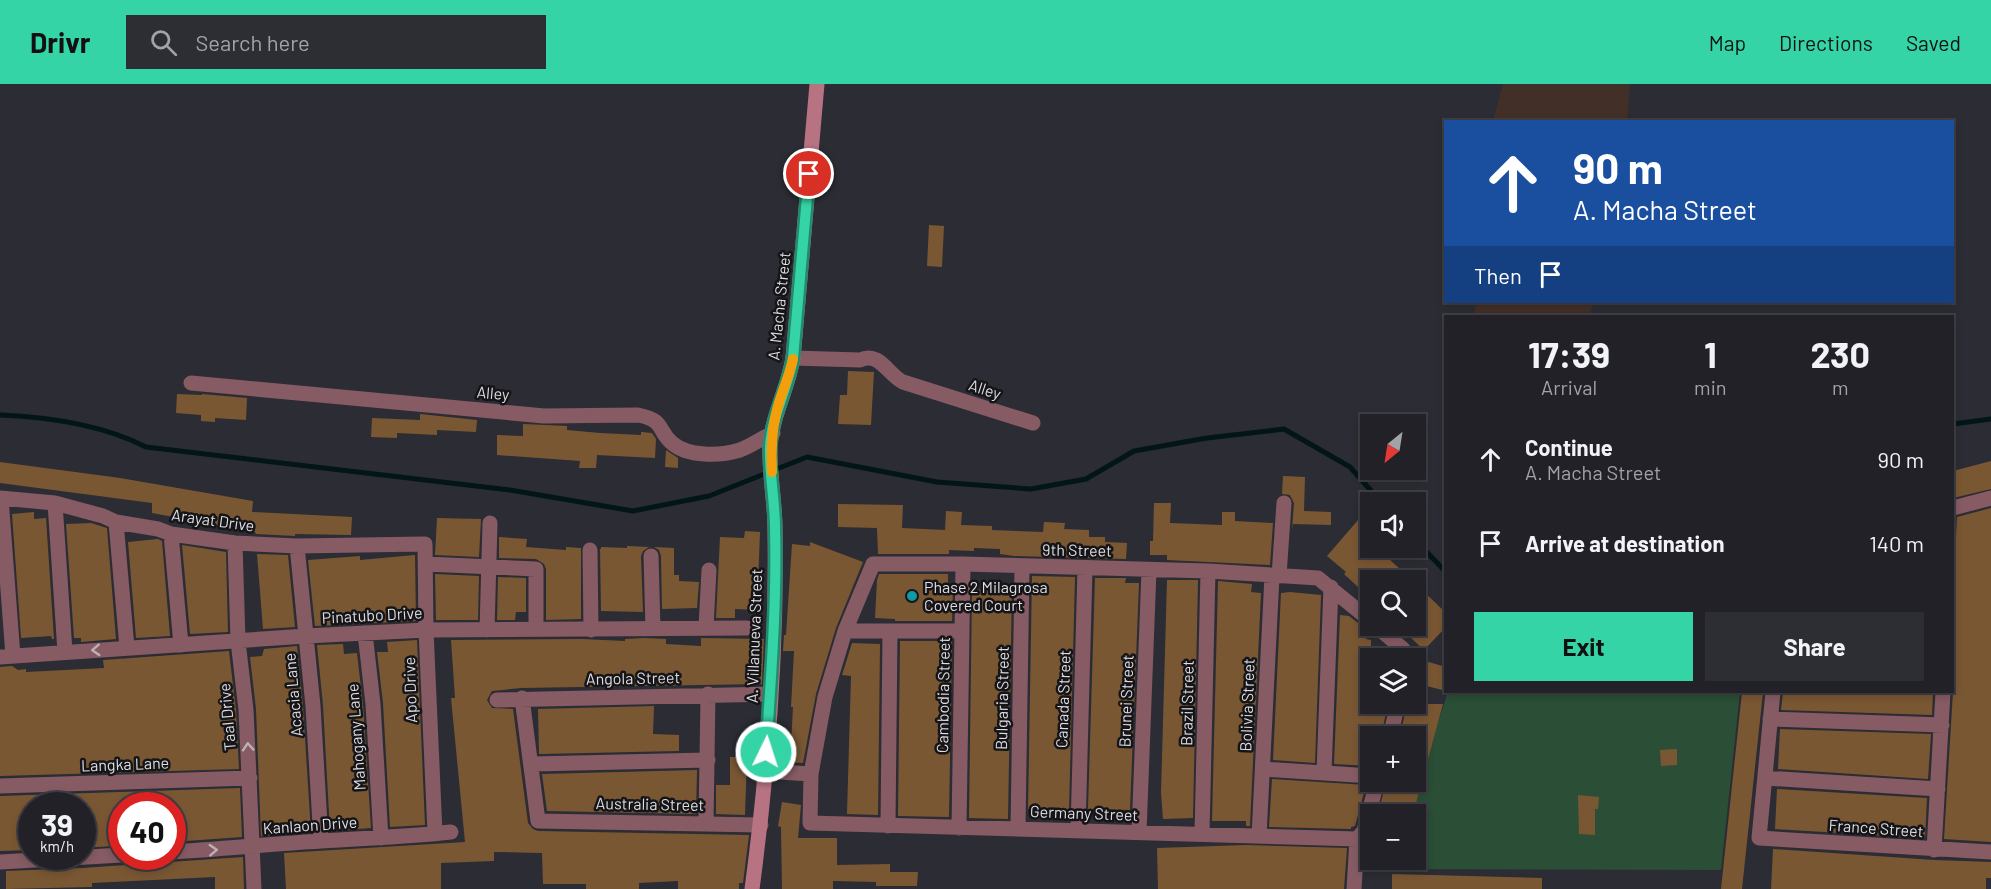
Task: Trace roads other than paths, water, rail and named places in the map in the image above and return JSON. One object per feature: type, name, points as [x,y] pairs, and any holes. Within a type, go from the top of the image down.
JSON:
[{"type":"street","name":"A. Macha Street","points":[[776,528],[772,440],[776,414],[791,372],[793,358],[817,84]]},
{"type":"street","name":"Alley","points":[[793,358],[860,360],[865,357],[871,358],[881,361],[897,379],[903,382],[1034,423]]},
{"type":"street","name":"Alley","points":[[191,383],[544,416],[638,415],[655,420],[672,443],[697,453],[716,454],[740,450],[772,440]]},
{"type":"street","name":"Arayat Drive","points":[[1,498],[55,503],[103,516],[116,522],[158,529],[171,534],[235,543],[297,546],[426,544]]},
{"type":"street","points":[[1,498],[6,657]]},
{"type":"street","points":[[1954,508],[1991,498]]},
{"type":"street","points":[[55,503],[66,652]]},
{"type":"street","points":[[1276,576],[1284,503]]},
{"type":"street","points":[[116,522],[127,648]]},
{"type":"street","points":[[487,630],[490,523]]},
{"type":"street","name":"A. Villanueva Street","points":[[753,889],[761,825],[770,693],[776,528]]},
{"type":"street","points":[[171,534],[181,645]]},
{"type":"street","name":"Taal Drive","points":[[235,543],[238,641],[246,710],[255,889]]},
{"type":"street","name":"Apo Drive","points":[[426,544],[426,630],[443,832]]},
{"type":"street","name":"Acacia Lane","points":[[297,546],[313,706],[321,841]]},
{"type":"street","points":[[590,550],[591,630]]},
{"type":"street","points":[[651,556],[653,629]]},
{"type":"street","points":[[426,564],[536,569],[536,629]]},
{"type":"street","name":"9th Street","points":[[845,631],[873,564],[963,564],[1318,578],[1360,612]]},
{"type":"street","name":"Cambodia Street","points":[[959,828],[963,564]]},
{"type":"street","name":"Bulgaria Street","points":[[1018,829],[1022,567]]},
{"type":"street","name":"Canada Street","points":[[1078,831],[1085,568]]},
{"type":"street","points":[[706,628],[709,570]]},
{"type":"street","name":"Brunei Street","points":[[1139,833],[1149,570]]},
{"type":"street","name":"Brazil Street","points":[[1203,834],[1208,572]]},
{"type":"street","name":"Bolivia Street","points":[[1259,836],[1266,674],[1276,576]]},
{"type":"street","points":[[1324,772],[1331,587]]},
{"type":"street","name":"Pinatubo Drive","points":[[6,657],[426,630],[747,628]]},
{"type":"street","points":[[764,771],[811,774],[825,697],[845,631],[962,631]]},
{"type":"street","points":[[888,826],[890,631]]},
{"type":"street","name":"Mahogany Lane","points":[[365,633],[373,704],[381,838]]},
{"type":"street","points":[[1388,636],[1402,648]]},
{"type":"street","name":"Angola Street","points":[[496,700],[770,693]]},
{"type":"street","points":[[1773,693],[1765,778],[1938,789]]},
{"type":"street","points":[[1934,850],[1943,693]]},
{"type":"street","points":[[706,823],[708,694]]},
{"type":"street","points":[[522,698],[532,764],[708,760]]},
{"type":"street","points":[[1770,719],[1942,725]]},
{"type":"street","name":"Australia Street","points":[[532,764],[538,821],[761,825]]},
{"type":"street","points":[[1263,769],[1360,775]]},
{"type":"street","name":"Germany Street","points":[[811,774],[810,823],[1357,838]]},
{"type":"street","name":"Langka Lane","points":[[0,786],[250,778]]},
{"type":"street","name":"France Street","points":[[1765,778],[1759,838],[1991,852]]},
{"type":"street","points":[[1354,889],[1357,838],[1364,831],[1374,792]]},
{"type":"street","name":"Kanlaon Drive","points":[[186,851],[443,832]]},
{"type":"street","points":[[0,862],[108,856]]},
{"type":"waterway","points":[[0,415],[93,427],[146,447],[510,490],[633,511],[709,496],[807,457],[937,482],[1031,489],[1086,479],[1134,451],[1207,438],[1284,429],[1350,467],[1372,492]]},
{"type":"waterway","points":[[1954,424],[1991,419]]},
{"type":"waterway","points":[[1426,551],[1444,570]]},
{"type":"place","name":"Phase 2 Milagrosa Covered Court","points":[[912,596]]}]
